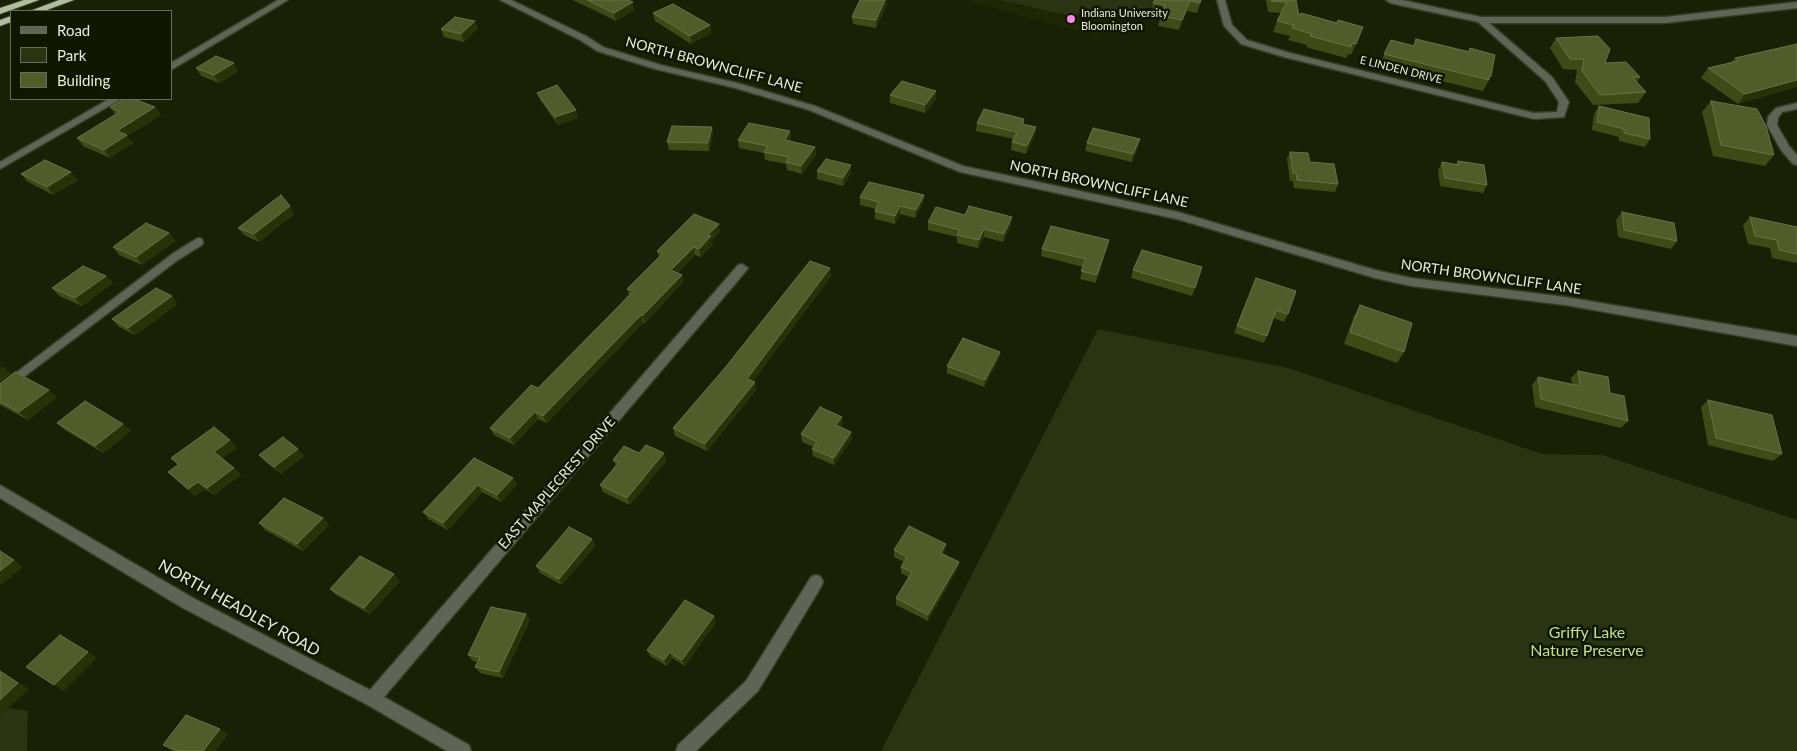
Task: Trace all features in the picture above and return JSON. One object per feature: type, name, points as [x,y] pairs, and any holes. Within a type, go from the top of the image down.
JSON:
[{"type":"highway","points":[[0,11],[34,0]]},
{"type":"highway","points":[[39,10],[68,0]]},
{"type":"street","points":[[172,66],[284,0]]},
{"type":"street","name":"NORTH BROWNCLIFF LANE","points":[[504,0],[600,49],[658,67],[738,86],[812,108],[960,169],[1123,202],[1178,216],[1374,274],[1411,282],[1565,301],[1797,341]]},
{"type":"street","name":"E LINDEN DRIVE","points":[[1222,0],[1228,26],[1244,42],[1287,55],[1534,116],[1561,115],[1564,102],[1549,79],[1481,20]]},
{"type":"street","points":[[1390,0],[1481,20],[1665,20],[1797,5]]},
{"type":"street","points":[[0,166],[114,100]]},
{"type":"street","points":[[1797,106],[1779,110],[1773,117],[1772,124],[1785,148],[1797,162]]},
{"type":"street","name":"EAST MAPLECREST DRIVE","points":[[372,699],[742,268]]},
{"type":"street","name":"NORTH HEADLEY ROAD","points":[[0,491],[188,602],[372,699],[463,751]]},
{"type":"street","points":[[684,751],[752,686],[816,582]]},
{"type":"lane","points":[[0,390],[175,257],[199,242]]},
{"type":"shaded area","name":"Indiana University Bloomington","points":[[964,0],[1122,0],[1099,37]]},
{"type":"green space","points":[[1000,0],[1155,0],[1157,7],[1067,15]]},
{"type":"green space","name":"Griffy Lake Nature Preserve","points":[[1098,329],[1288,368],[1542,454],[1602,455],[1797,520],[1797,751],[881,751]]},
{"type":"green space","points":[[0,707],[28,711],[27,751],[0,751]]},
{"type":"building","points":[[587,0],[628,0],[633,2],[614,13]]},
{"type":"building","points":[[860,0],[885,0],[876,20],[852,17]]},
{"type":"building","points":[[1155,0],[1201,0],[1200,3],[1190,1],[1182,20],[1161,16],[1165,5],[1153,3]]},
{"type":"building","points":[[1271,0],[1296,0],[1299,16],[1301,13],[1337,23],[1338,20],[1363,27],[1356,44],[1352,43],[1351,47],[1310,36],[1312,34],[1292,28],[1294,25],[1277,21],[1287,2]]},
{"type":"building","points":[[673,4],[710,25],[690,36],[653,13]]},
{"type":"building","points":[[455,17],[475,21],[461,34],[441,29]]},
{"type":"building","points":[[1598,36],[1610,49],[1605,63],[1626,62],[1640,77],[1632,77],[1646,92],[1600,95],[1582,71],[1584,59],[1570,59],[1556,38]]},
{"type":"building","points":[[1416,39],[1469,52],[1470,48],[1495,55],[1489,80],[1384,54],[1391,40],[1414,46]]},
{"type":"building","points":[[1797,44],[1797,80],[1745,94],[1708,68],[1739,61],[1735,58]]},
{"type":"building","points":[[216,56],[234,63],[214,75],[196,68]]},
{"type":"building","points":[[902,81],[936,91],[925,105],[890,95]]},
{"type":"building","points":[[557,85],[576,110],[555,117],[537,93]]},
{"type":"building","points":[[122,100],[137,100],[155,107],[117,131],[127,135],[104,150],[77,138],[120,112],[110,107]]},
{"type":"building","points":[[1711,101],[1757,109],[1766,126],[1774,155],[1721,145]]},
{"type":"building","points":[[1599,106],[1649,118],[1650,139],[1624,133],[1624,129],[1597,122]]},
{"type":"building","points":[[984,109],[1024,119],[1022,124],[1036,127],[1027,146],[1012,142],[1017,132],[977,123]]},
{"type":"building","points":[[749,123],[790,131],[785,140],[815,147],[801,166],[786,162],[789,157],[764,152],[768,146],[738,140]]},
{"type":"building","points":[[672,126],[712,127],[708,143],[667,142]]},
{"type":"building","points":[[1093,128],[1140,139],[1133,154],[1087,143]]},
{"type":"building","points":[[1290,152],[1308,153],[1310,162],[1334,164],[1338,184],[1297,180],[1296,173],[1293,173]]},
{"type":"building","points":[[826,159],[851,165],[843,178],[817,171]]},
{"type":"building","points":[[45,160],[71,172],[47,187],[21,174]]},
{"type":"building","points":[[1458,161],[1484,165],[1487,185],[1445,178],[1442,162],[1459,165]]},
{"type":"building","points":[[869,182],[924,195],[916,210],[900,206],[895,216],[875,211],[879,202],[860,197]]},
{"type":"building","points":[[281,195],[290,206],[254,234],[238,228]]},
{"type":"building","points":[[969,206],[1012,217],[1004,234],[984,229],[979,240],[957,235],[960,230],[928,222],[936,207],[965,215]]},
{"type":"building","points":[[1622,212],[1674,223],[1677,241],[1624,230]]},
{"type":"building","points":[[694,214],[719,224],[708,235],[711,236],[699,249],[694,247],[671,270],[682,275],[543,416],[535,412],[510,438],[490,428],[531,385],[538,388],[619,306],[633,291],[627,289],[663,253],[657,251]]},
{"type":"building","points":[[1750,217],[1797,227],[1797,254],[1779,250],[1777,240],[1755,236]]},
{"type":"building","points":[[146,223],[169,233],[136,257],[113,247]]},
{"type":"building","points":[[1051,226],[1109,240],[1097,275],[1081,271],[1086,259],[1042,249]]},
{"type":"building","points":[[1142,250],[1202,267],[1195,288],[1133,270]]},
{"type":"building","points":[[810,261],[830,268],[747,379],[755,382],[705,444],[673,428],[724,369]]},
{"type":"building","points":[[83,266],[106,276],[75,298],[52,288]]},
{"type":"building","points":[[1256,278],[1296,291],[1288,314],[1276,310],[1267,336],[1237,326]]},
{"type":"building","points":[[156,288],[172,296],[128,328],[112,319]]},
{"type":"building","points":[[1360,305],[1412,323],[1404,352],[1350,332]]},
{"type":"building","points":[[963,338],[1000,352],[985,380],[947,366]]},
{"type":"building","points":[[1578,371],[1608,377],[1610,393],[1624,396],[1628,421],[1541,399],[1538,377],[1580,386]]},
{"type":"building","points":[[15,372],[49,390],[19,412],[0,402],[0,384]]},
{"type":"building","points":[[1708,400],[1772,415],[1782,454],[1716,438]]},
{"type":"building","points":[[85,401],[123,424],[95,446],[57,423]]},
{"type":"building","points":[[820,407],[842,417],[836,425],[851,432],[834,458],[812,449],[817,442],[801,434]]},
{"type":"building","points":[[214,427],[230,440],[214,452],[234,468],[207,488],[198,482],[188,489],[168,472],[179,464],[171,458]]},
{"type":"building","points":[[283,437],[298,449],[274,467],[259,455]]},
{"type":"building","points":[[646,445],[664,453],[627,498],[600,485],[619,462],[613,460],[624,446],[639,453]]},
{"type":"building","points":[[474,458],[513,478],[497,495],[478,485],[443,523],[423,512]]},
{"type":"building","points":[[284,498],[323,518],[297,544],[259,523]]},
{"type":"building","points":[[909,526],[946,544],[941,553],[959,562],[928,615],[896,598],[912,572],[901,567],[907,557],[894,550]]},
{"type":"building","points":[[569,527],[592,539],[559,579],[536,566]]},
{"type":"building","points":[[0,551],[14,560],[0,571]]},
{"type":"building","points":[[360,556],[394,574],[364,608],[330,589]]},
{"type":"building","points":[[685,600],[714,616],[682,660],[670,652],[664,660],[647,650]]},
{"type":"building","points":[[491,607],[526,614],[499,672],[475,667],[480,657],[468,655]]},
{"type":"building","points":[[60,635],[88,652],[54,685],[26,667]]},
{"type":"building","points":[[0,671],[18,683],[0,700]]},
{"type":"building","points":[[186,715],[220,729],[203,751],[178,751],[163,745]]},
{"type":"place","name":"Indiana University Bloomington","points":[[1071,19]]}]
